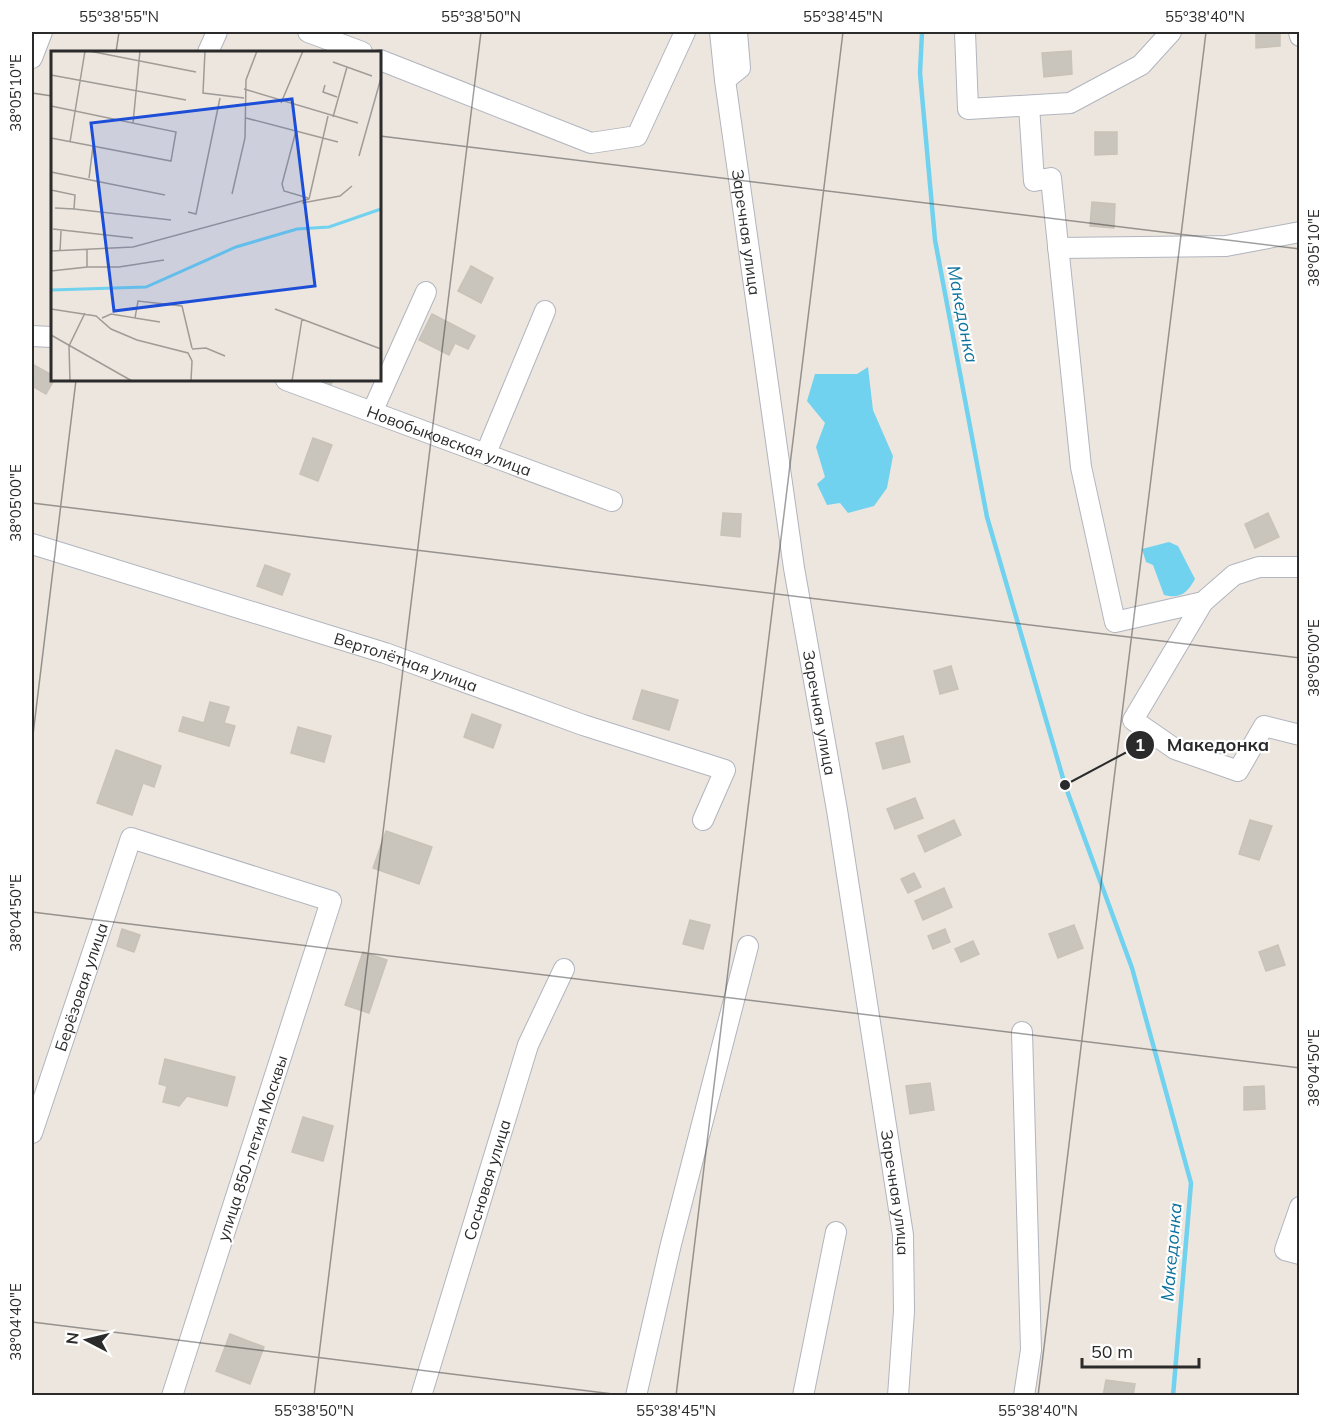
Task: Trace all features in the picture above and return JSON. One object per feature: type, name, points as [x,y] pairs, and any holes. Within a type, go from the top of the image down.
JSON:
[{"type":"street","points":[[32,58],[42,32]]},
{"type":"street","points":[[208,51],[217,32]]},
{"type":"street","points":[[308,32],[359,51]]},
{"type":"street","points":[[381,60],[591,143],[637,136],[685,32]]},
{"type":"street","name":"Заречная улица","points":[[720,32],[724,80],[794,568],[837,810],[903,1235],[904,1311],[898,1395]]},
{"type":"street","points":[[724,80],[740,68],[737,32]]},
{"type":"street","points":[[965,32],[968,109],[1070,103],[1141,64],[1171,32]]},
{"type":"street","points":[[1029,106],[1034,181],[1051,178],[1081,467],[1115,622],[1203,602]]},
{"type":"street","points":[[1058,248],[1226,246],[1299,232]]},
{"type":"street","points":[[373,410],[426,292]]},
{"type":"street","points":[[486,453],[545,311]]},
{"type":"street","points":[[32,336],[51,337]]},
{"type":"street","name":"Новобыковская улица","points":[[289,381],[373,410],[612,501]]},
{"type":"street","name":"Вертолётная улица","points":[[32,544],[385,653],[583,725],[725,770],[703,820]]},
{"type":"street","points":[[1299,567],[1260,567],[1234,575],[1203,602],[1133,720],[1175,749],[1238,771],[1264,726],[1299,735]]},
{"type":"street","name":"Берёзовая улица","points":[[32,1132],[131,838],[331,901]]},
{"type":"street","name":"улица 850-летия Москвы","points":[[172,1395],[331,901]]},
{"type":"street","points":[[636,1395],[671,1244],[748,946]]},
{"type":"street","name":"Сосновая улица","points":[[422,1395],[528,1045],[564,969]]},
{"type":"street","points":[[1022,1032],[1031,1350],[1024,1395]]},
{"type":"street","points":[[1299,1207],[1285,1250],[1299,1254]]},
{"type":"street","points":[[803,1395],[836,1232]]},
{"type":"water","points":[[868,367],[873,410],[893,456],[887,488],[874,506],[848,513],[840,503],[827,505],[817,484],[825,477],[816,447],[825,423],[807,401],[815,374],[857,374]]},
{"type":"water","points":[[1169,542],[1178,546],[1195,579],[1183,594],[1175,596],[1164,595],[1153,565],[1146,562],[1142,549]]},
{"type":"building","points":[[1256,32],[1280,32],[1280,46],[1256,48]]},
{"type":"building","points":[[1071,51],[1072,74],[1044,77],[1042,53]]},
{"type":"building","points":[[1095,132],[1117,132],[1117,154],[1095,155]]},
{"type":"building","points":[[1092,202],[1115,204],[1114,228],[1090,226]]},
{"type":"building","points":[[471,266],[493,278],[481,303],[458,291]]},
{"type":"building","points":[[432,314],[475,336],[468,349],[455,343],[449,355],[419,340]]},
{"type":"building","points":[[32,364],[51,374],[51,381],[53,381],[46,394],[32,386]]},
{"type":"building","points":[[318,381],[333,381],[330,387]]},
{"type":"building","points":[[313,438],[332,445],[318,481],[300,474]]},
{"type":"building","points":[[723,513],[741,514],[740,537],[721,535]]},
{"type":"building","points":[[1268,513],[1279,537],[1255,548],[1245,524]]},
{"type":"building","points":[[265,565],[290,574],[282,595],[257,586]]},
{"type":"building","points":[[951,666],[958,689],[940,694],[934,671]]},
{"type":"building","points":[[642,690],[678,700],[669,730],[633,719]]},
{"type":"building","points":[[210,702],[229,707],[224,723],[235,726],[229,746],[179,731],[183,717],[204,723]]},
{"type":"building","points":[[472,714],[501,725],[493,748],[464,737]]},
{"type":"building","points":[[298,727],[331,736],[324,762],[291,753]]},
{"type":"building","points":[[903,736],[910,762],[883,769],[876,743]]},
{"type":"building","points":[[116,750],[161,766],[154,787],[143,783],[132,815],[97,803]]},
{"type":"building","points":[[915,798],[923,818],[895,829],[887,809]]},
{"type":"building","points":[[954,820],[961,835],[925,852],[918,836]]},
{"type":"building","points":[[1250,820],[1272,826],[1259,860],[1239,854]]},
{"type":"building","points":[[386,831],[432,847],[419,884],[373,868]]},
{"type":"building","points":[[914,873],[921,887],[908,893],[901,879]]},
{"type":"building","points":[[944,888],[952,907],[923,920],[915,901]]},
{"type":"building","points":[[690,920],[710,925],[703,949],[683,944]]},
{"type":"building","points":[[1074,925],[1083,948],[1058,958],[1049,934]]},
{"type":"building","points":[[122,929],[140,935],[134,952],[117,946]]},
{"type":"building","points":[[945,929],[950,942],[933,949],[928,936]]},
{"type":"building","points":[[973,941],[979,954],[961,962],[955,949]]},
{"type":"building","points":[[1278,945],[1285,965],[1266,971],[1259,952]]},
{"type":"building","points":[[363,952],[387,960],[369,1013],[345,1005]]},
{"type":"building","points":[[165,1059],[235,1077],[227,1106],[187,1096],[179,1106],[163,1102],[167,1086],[159,1084]]},
{"type":"building","points":[[930,1083],[934,1110],[910,1114],[906,1086]]},
{"type":"building","points":[[1264,1086],[1265,1109],[1244,1110],[1244,1087]]},
{"type":"building","points":[[303,1117],[333,1126],[323,1161],[292,1152]]},
{"type":"building","points":[[230,1334],[264,1347],[250,1384],[216,1371]]},
{"type":"building","points":[[1106,1380],[1135,1384],[1133,1396],[1103,1396]]},
{"type":"waterway","name":"Македонка","points":[[922,32],[920,73],[935,240],[987,517],[1065,785],[1132,968],[1191,1183],[1173,1396]]},
{"type":"place","name":"Македонка","points":[[1065,785]]}]
